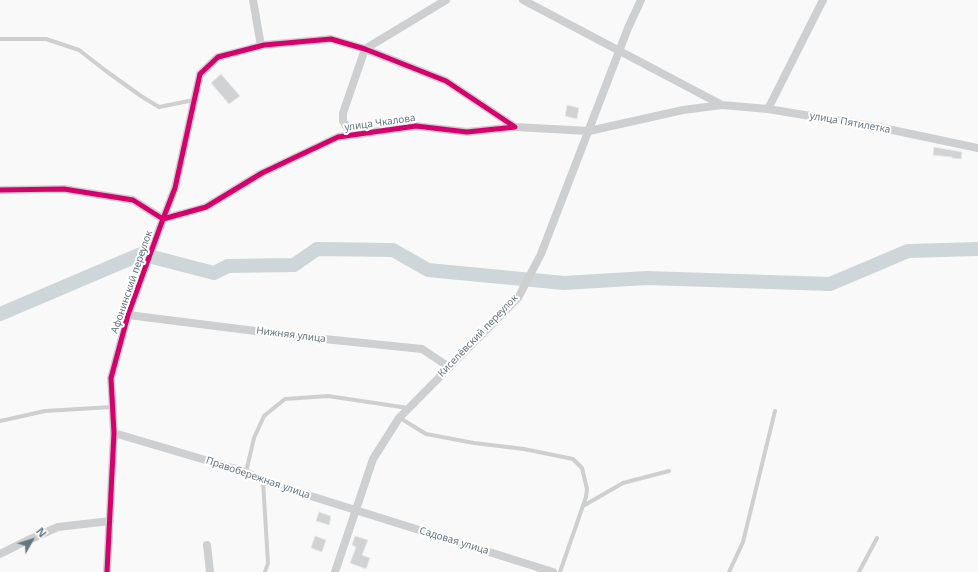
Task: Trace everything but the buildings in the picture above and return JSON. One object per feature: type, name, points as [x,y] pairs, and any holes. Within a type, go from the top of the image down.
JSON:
[{"type":"street","points":[[253,0],[261,46],[331,38],[446,81],[515,127]]},
{"type":"street","points":[[352,135],[343,121],[343,113],[365,50],[446,0]]},
{"type":"street","name":"улица Пятилетка","points":[[523,0],[722,105]]},
{"type":"street","name":"Киселёвский переулок","points":[[335,572],[373,459],[399,418],[518,298],[541,254],[619,50],[641,0]]},
{"type":"street","points":[[768,109],[823,0]]},
{"type":"street","name":"Афонинский переулок","points":[[107,572],[114,433],[111,378],[128,315],[174,188],[200,74],[218,57],[261,46]]},
{"type":"street","name":"улица Пятилетка","points":[[515,127],[589,131],[683,110],[722,105],[768,109],[883,128],[978,148]]},
{"type":"street","name":"улица Чкалова","points":[[163,219],[206,207],[262,173],[338,137],[416,126],[467,132],[515,127]]},
{"type":"street","points":[[0,190],[64,188],[133,200],[163,219]]},
{"type":"street","name":"Нижняя улица","points":[[128,315],[295,336],[422,349],[449,367]]},
{"type":"street","name":"Правобережная улица","points":[[114,433],[246,472],[263,481],[356,510]]},
{"type":"street","name":"Садовая улица","points":[[356,510],[553,572]]},
{"type":"street","points":[[0,554],[58,527],[110,521]]},
{"type":"street","points":[[207,545],[210,572]]},
{"type":"lane","points":[[0,39],[46,39],[79,50],[124,84],[159,107],[194,100]]},
{"type":"lane","points":[[246,472],[254,438],[264,416],[285,399],[328,396],[409,408]]},
{"type":"lane","points":[[0,422],[45,411],[112,407]]},
{"type":"lane","points":[[729,572],[743,542],[775,412]]},
{"type":"lane","points":[[399,418],[426,434],[474,443],[524,449],[573,459],[582,468],[587,489],[583,506],[560,572]]},
{"type":"lane","points":[[583,506],[623,483],[669,471]]},
{"type":"lane","points":[[263,481],[268,563],[266,572]]},
{"type":"lane","points":[[859,572],[876,538]]},
{"type":"waterway","points":[[0,314],[141,254],[214,273],[228,266],[294,265],[317,249],[393,250],[428,270],[564,283],[647,278],[830,284],[908,251],[978,249]]},
{"type":"cycle path","points":[[0,190],[64,189],[133,200],[163,219],[206,207],[262,173],[338,137],[416,126],[467,132],[515,127],[446,81],[365,49],[331,39],[264,45],[218,57],[200,74],[175,188],[163,219],[128,315],[111,378],[114,433],[107,572]]}]
